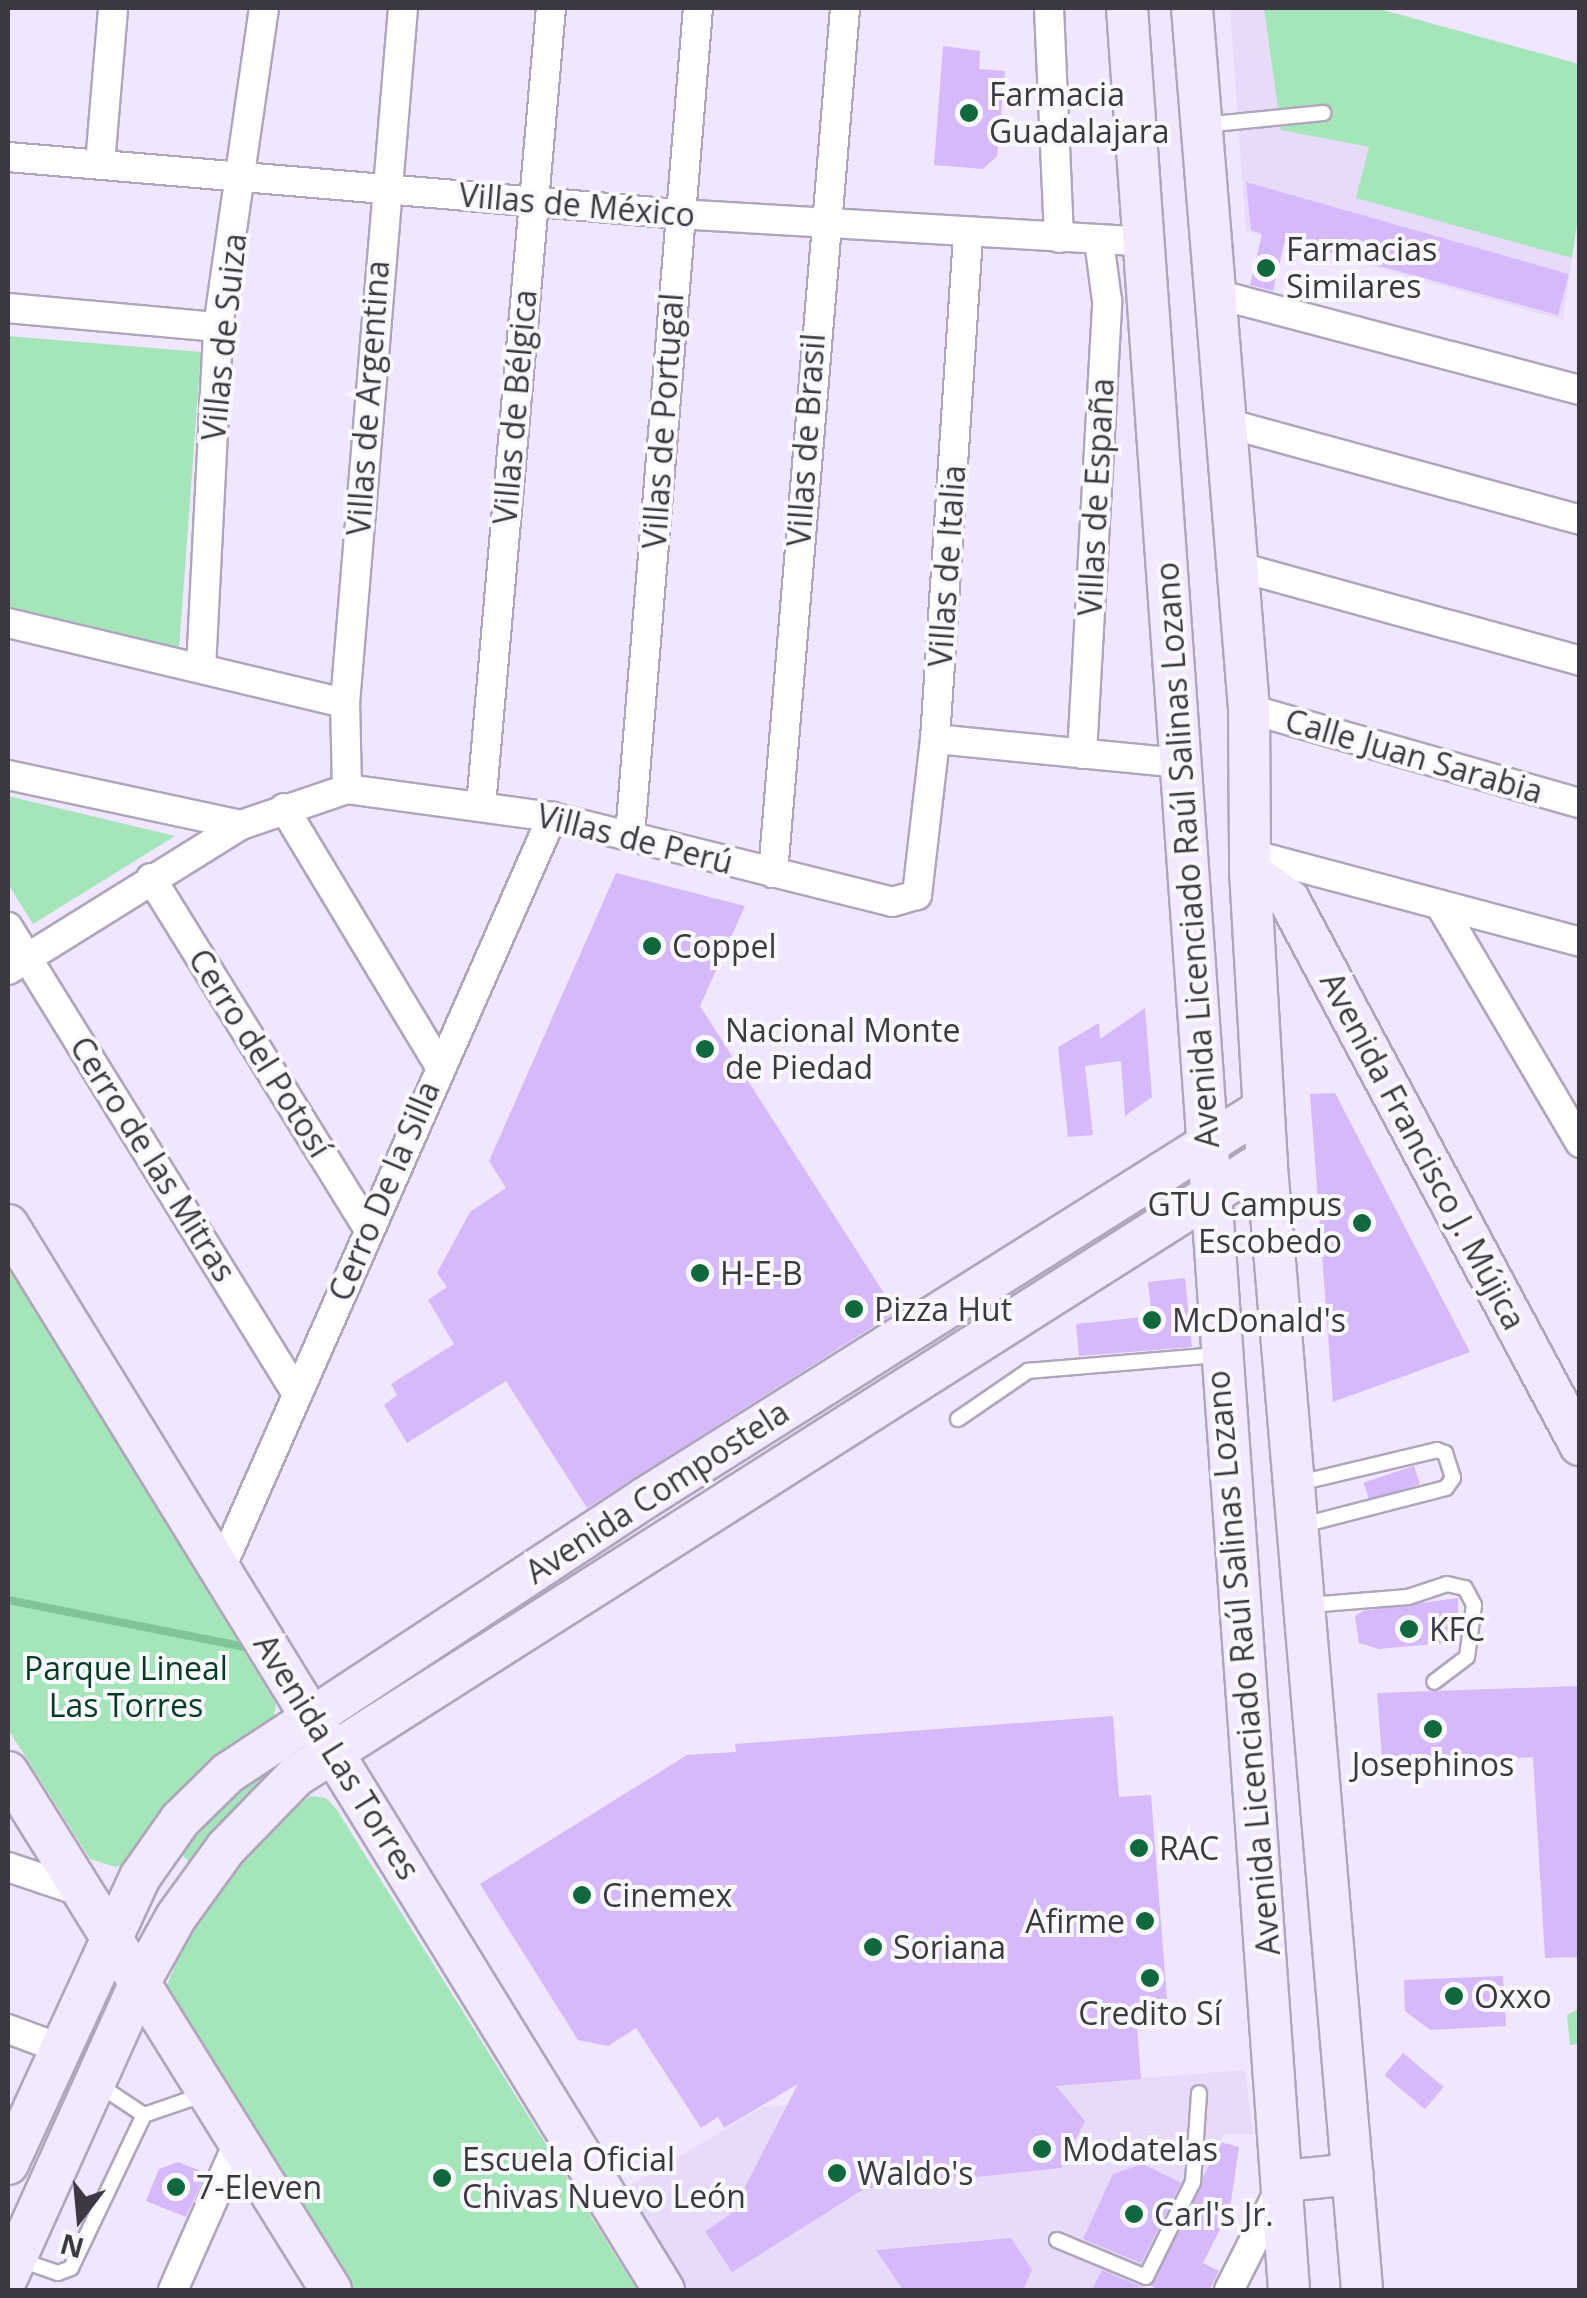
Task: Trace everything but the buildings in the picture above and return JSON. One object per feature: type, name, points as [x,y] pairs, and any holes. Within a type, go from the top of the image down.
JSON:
[{"type":"street","points":[[100,164],[112,8]]},
{"type":"street","name":"Villas de Suiza","points":[[201,668],[218,327],[243,178],[264,8]]},
{"type":"street","name":"Villas de Argentina","points":[[348,789],[345,704],[403,8]]},
{"type":"street","name":"Villas de Bélgica","points":[[481,806],[551,8]]},
{"type":"street","name":"Villas de Portugal","points":[[630,835],[698,8]]},
{"type":"street","name":"Villas de Brasil","points":[[773,873],[823,224],[844,8]]},
{"type":"street","points":[[1048,8],[1059,238]]},
{"type":"street","name":"Avenida Licenciado Raúl Salinas Lozano","points":[[1128,8],[1147,242],[1207,1191],[1284,2181],[1289,2290]]},
{"type":"street","name":"Avenida Licenciado Raúl Salinas Lozano","points":[[1192,8],[1226,423],[1232,565],[1248,708],[1250,862],[1263,1109],[1309,1604],[1362,2290]]},
{"type":"street","name":"Villas de México","points":[[8,157],[679,214],[968,235],[1147,242]]},
{"type":"street","name":"Villas de Italia","points":[[918,895],[936,739],[968,235]]},
{"type":"street","name":"Villas de España","points":[[1082,754],[1107,300],[1099,240]]},
{"type":"street","points":[[1216,294],[1580,390]]},
{"type":"street","points":[[8,308],[218,327]]},
{"type":"street","points":[[1226,423],[1580,520]]},
{"type":"street","points":[[1232,565],[1580,660]]},
{"type":"street","points":[[8,623],[345,704]]},
{"type":"street","name":"Calle Juan Sarabia","points":[[1248,708],[1580,802]]},
{"type":"street","points":[[936,739],[1180,763]]},
{"type":"street","points":[[8,775],[242,825]]},
{"type":"street","points":[[17,964],[242,825],[348,789]]},
{"type":"street","name":"Villas de Perú","points":[[348,789],[552,817],[892,902],[918,895]]},
{"type":"street","points":[[284,808],[439,1065]]},
{"type":"street","name":"Cerro De la Silla","points":[[221,1568],[439,1065],[552,817]]},
{"type":"street","points":[[1250,862],[1440,905],[1579,944]]},
{"type":"street","name":"Avenida Francisco J. Mújica","points":[[1250,862],[1288,900],[1577,1437]]},
{"type":"street","name":"Cerro del Potosí","points":[[151,878],[369,1228]]},
{"type":"street","points":[[1440,905],[1580,1143]]},
{"type":"street","name":"Cerro de las Mitras","points":[[8,927],[17,964],[296,1392]]},
{"type":"street","name":"Avenida Compostela","points":[[11,2268],[141,1980],[226,1848],[268,1801],[333,1750],[885,1397],[1206,1143],[1263,1109]]},
{"type":"street","name":"Avenida Compostela","points":[[8,2164],[109,1936],[180,1820],[244,1760],[645,1498],[862,1363],[1267,1159]]},
{"type":"street","name":"Avenida Las Torres","points":[[8,1225],[664,2290]]},
{"type":"street","points":[[862,1363],[885,1397]]},
{"type":"street","points":[[645,1498],[668,1534]]},
{"type":"street","points":[[8,1772],[76,1890],[141,1980],[236,2148],[331,2290]]},
{"type":"street","points":[[8,1867],[76,1890]]},
{"type":"street","points":[[8,2028],[60,2048]]},
{"type":"street","points":[[172,2290],[236,2148]]},
{"type":"street","points":[[1229,2290],[1284,2181],[1353,2174]]},
{"type":"lane","points":[[1202,125],[1323,113]]},
{"type":"lane","points":[[958,1418],[1028,1370],[1219,1355]]},
{"type":"lane","points":[[1298,1483],[1437,1450],[1445,1452],[1453,1478],[1446,1488],[1302,1526]]},
{"type":"lane","points":[[1309,1604],[1408,1597],[1447,1584],[1466,1588],[1474,1605],[1467,1657],[1434,1682]]},
{"type":"lane","points":[[95,2082],[144,2115]]},
{"type":"lane","points":[[1058,2240],[1146,2277],[1193,2182],[1199,2093]]},
{"type":"lane","points":[[11,2268],[58,2274],[71,2268],[144,2115],[206,2094]]},
{"type":"shaded area","points":[[1230,8],[1376,8],[1579,64],[1580,203],[1563,320],[1246,231]]},
{"type":"shaded area","points":[[1245,2070],[1253,2134],[1224,2134],[1145,2290],[687,2290],[624,2189],[763,2107]]},
{"type":"green space","points":[[1264,8],[1376,8],[1579,64],[1580,203],[1572,258],[1356,198],[1369,147],[1281,130]]},
{"type":"green space","points":[[8,336],[201,352],[179,649],[8,606]]},
{"type":"green space","points":[[8,796],[175,836],[33,924],[8,884]]},
{"type":"green space","name":"Parque Lineal Las Torres","points":[[8,1265],[276,1704],[274,1717],[150,1824],[124,1864],[116,1867],[90,1859],[8,1729]]},
{"type":"green space","points":[[296,1741],[303,1752],[198,1867],[174,1850]]},
{"type":"green space","points":[[310,1796],[326,1798],[337,1810],[637,2290],[352,2290],[166,1987],[189,1934],[256,1842]]},
{"type":"green space","points":[[1579,2009],[1579,2044],[1570,2045],[1567,2015]]},
{"type":"waterway","points":[[8,1600],[245,1647]]},
{"type":"place","name":"Farmacia Guadalajara","points":[[969,113]]},
{"type":"place","name":"Farmacias Similares","points":[[1266,268]]},
{"type":"place","name":"Coppel","points":[[652,946]]},
{"type":"place","name":"Nacional Monte de Piedad","points":[[705,1049]]},
{"type":"place","name":"GTU Campus Escobedo","points":[[1362,1223]]},
{"type":"place","name":"H-E-B","points":[[700,1273]]},
{"type":"place","name":"Pizza Hut","points":[[854,1309]]},
{"type":"place","name":"McDonald's","points":[[1152,1320]]},
{"type":"place","name":"KFC","points":[[1409,1629]]},
{"type":"place","name":"Josephinos","points":[[1433,1729]]},
{"type":"place","name":"RAC","points":[[1139,1848]]},
{"type":"place","name":"Cinemex","points":[[582,1895]]},
{"type":"place","name":"Afirme","points":[[1145,1921]]},
{"type":"place","name":"Soriana","points":[[873,1947]]},
{"type":"place","name":"Credito Sí","points":[[1150,1978]]},
{"type":"place","name":"Oxxo","points":[[1454,1996]]},
{"type":"place","name":"Modatelas","points":[[1042,2149]]},
{"type":"place","name":"Waldo's","points":[[837,2173]]},
{"type":"place","name":"Escuela Oficial Chivas Nuevo León","points":[[442,2178]]},
{"type":"place","name":"7-Eleven","points":[[176,2187]]},
{"type":"place","name":"Carl's Jr.","points":[[1134,2214]]}]
